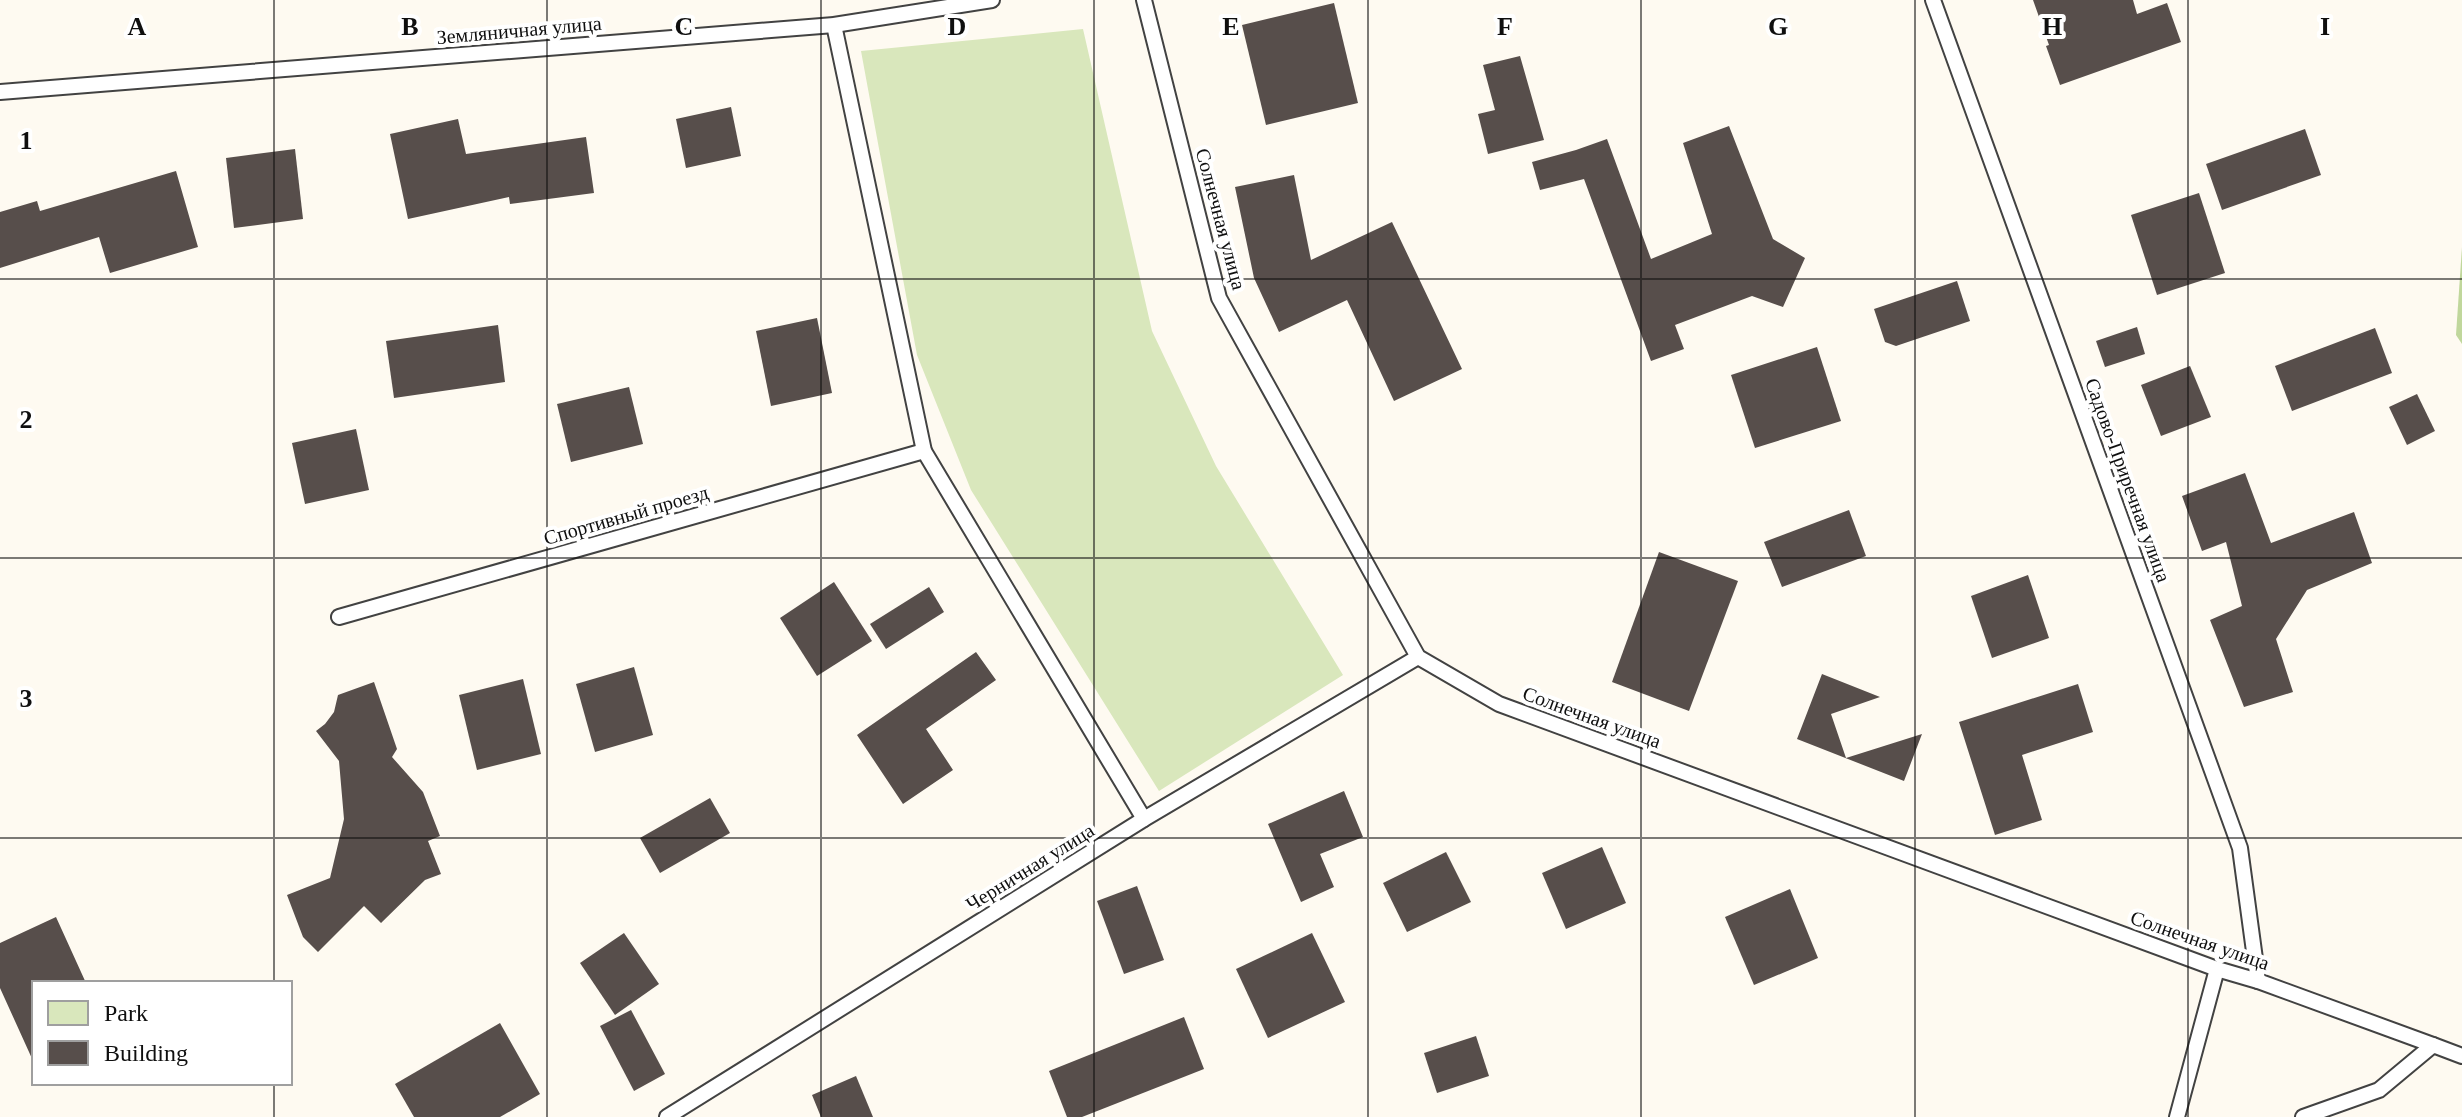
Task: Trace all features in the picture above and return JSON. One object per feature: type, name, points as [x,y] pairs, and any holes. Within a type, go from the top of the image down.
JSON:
[{"type":"lane","name":"Земляничная улица","points":[[0,92],[834,25],[992,0]]},
{"type":"lane","name":"Солнечная улица","points":[[1144,0],[1219,298],[1418,657],[1499,704],[2462,1056]]},
{"type":"lane","name":"Садово-Приречная улица","points":[[1933,0],[2240,848],[2258,981]]},
{"type":"lane","points":[[834,25],[924,451],[1144,819]]},
{"type":"lane","name":"Спортивный проезд","points":[[339,617],[924,451]]},
{"type":"lane","name":"Черничная улица","points":[[667,1117],[1144,819],[1418,657]]},
{"type":"lane","points":[[2177,1117],[2217,969]]},
{"type":"lane","points":[[2309,1114],[2379,1090],[2433,1045]]},
{"type":"green space","points":[[1083,29],[1152,331],[1216,466],[1343,675],[1159,791],[971,490],[917,355],[861,51]]},
{"type":"green space","points":[[2462,247],[2462,344],[2456,335]]},
{"type":"building","points":[[2033,0],[2133,0],[2137,14],[2167,3],[2181,42],[2060,85]]},
{"type":"building","points":[[1334,3],[1358,103],[1266,125],[1242,25]]},
{"type":"building","points":[[1520,56],[1544,140],[1488,154],[1478,114],[1495,110],[1483,65]]},
{"type":"building","points":[[731,107],[741,156],[686,168],[676,119]]},
{"type":"building","points":[[458,119],[466,154],[586,137],[594,193],[510,204],[509,197],[408,219],[390,134]]},
{"type":"building","points":[[1729,126],[1773,239],[1805,258],[1783,307],[1752,296],[1675,325],[1684,349],[1651,361],[1584,179],[1540,190],[1532,162],[1607,139],[1651,259],[1712,234],[1683,143]]},
{"type":"building","points":[[2305,129],[2321,175],[2222,210],[2206,164]]},
{"type":"building","points":[[295,149],[303,219],[234,228],[226,158]]},
{"type":"building","points":[[176,171],[198,247],[110,273],[99,237],[0,268],[0,212],[37,201],[40,211]]},
{"type":"building","points":[[1294,175],[1311,260],[1392,222],[1462,369],[1394,401],[1347,300],[1279,332],[1254,278],[1235,187]]},
{"type":"building","points":[[2199,193],[2225,273],[2157,295],[2131,215]]},
{"type":"building","points":[[1957,281],[1970,321],[1896,346],[1885,342],[1874,309]]},
{"type":"building","points":[[817,318],[832,393],[771,406],[756,331]]},
{"type":"building","points":[[498,325],[505,382],[394,398],[386,341]]},
{"type":"building","points":[[2137,327],[2145,354],[2105,367],[2096,341]]},
{"type":"building","points":[[2375,328],[2392,373],[2292,411],[2275,366]]},
{"type":"building","points":[[1817,347],[1841,421],[1755,448],[1731,375]]},
{"type":"building","points":[[2190,366],[2211,417],[2161,436],[2141,385]]},
{"type":"building","points":[[629,387],[643,444],[571,462],[557,404]]},
{"type":"building","points":[[2417,394],[2435,431],[2407,445],[2389,407]]},
{"type":"building","points":[[356,429],[369,490],[305,504],[292,443]]},
{"type":"building","points":[[2245,473],[2271,543],[2354,512],[2372,563],[2307,590],[2276,639],[2293,692],[2244,707],[2210,620],[2242,606],[2226,542],[2202,551],[2182,496]]},
{"type":"building","points":[[1849,510],[1866,556],[1782,587],[1764,542]]},
{"type":"building","points":[[1659,552],[1738,581],[1689,711],[1612,682]]},
{"type":"building","points":[[2028,575],[2049,638],[1992,658],[1971,596]]},
{"type":"building","points":[[834,582],[872,641],[817,676],[780,618]]},
{"type":"building","points":[[929,587],[944,612],[886,649],[870,624]]},
{"type":"building","points":[[976,652],[996,680],[926,729],[953,770],[903,804],[857,735]]},
{"type":"building","points":[[634,667],[653,735],[595,752],[576,684]]},
{"type":"building","points":[[1822,674],[1880,697],[1831,714],[1846,758],[1922,734],[1904,781],[1797,739]]},
{"type":"building","points":[[523,679],[541,754],[477,770],[459,695]]},
{"type":"building","points":[[374,682],[397,749],[392,757],[423,792],[440,836],[428,841],[441,874],[425,880],[381,923],[364,906],[318,952],[303,937],[287,895],[330,878],[344,819],[339,761],[316,731],[334,712],[338,695]]},
{"type":"building","points":[[2078,684],[2093,732],[2022,755],[2042,820],[1995,835],[1959,722]]},
{"type":"building","points":[[1344,791],[1363,837],[1320,854],[1334,887],[1301,902],[1268,824]]},
{"type":"building","points":[[710,798],[730,833],[660,873],[640,838]]},
{"type":"building","points":[[1602,847],[1626,903],[1566,929],[1542,873]]},
{"type":"building","points":[[1446,852],[1471,902],[1407,932],[1383,883]]},
{"type":"building","points":[[1137,886],[1164,960],[1124,974],[1097,901]]},
{"type":"building","points":[[1790,889],[1818,958],[1754,985],[1725,917]]},
{"type":"building","points":[[56,917],[85,981],[32,981],[32,1059],[0,988],[0,943]]},
{"type":"building","points":[[624,933],[659,984],[615,1015],[580,963]]},
{"type":"building","points":[[1312,933],[1345,1002],[1268,1038],[1236,969]]},
{"type":"building","points":[[631,1010],[665,1074],[634,1091],[600,1026]]},
{"type":"building","points":[[1184,1017],[1204,1069],[1082,1117],[1067,1117],[1049,1071]]},
{"type":"building","points":[[500,1023],[540,1094],[500,1117],[414,1117],[395,1084]]},
{"type":"building","points":[[1476,1036],[1489,1076],[1437,1093],[1424,1053]]},
{"type":"building","points":[[856,1076],[873,1117],[821,1117],[812,1095]]}]
